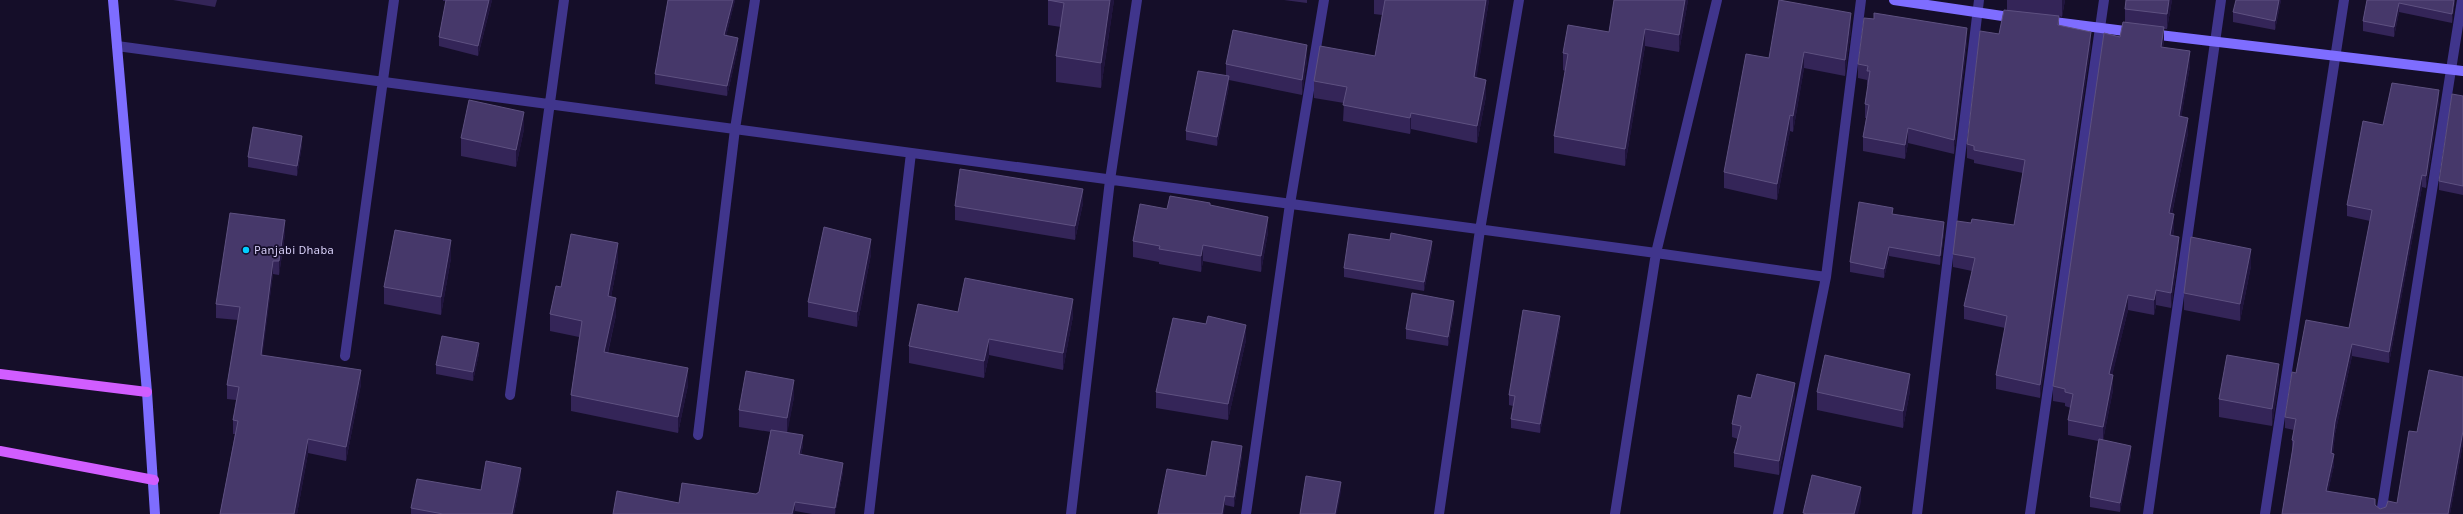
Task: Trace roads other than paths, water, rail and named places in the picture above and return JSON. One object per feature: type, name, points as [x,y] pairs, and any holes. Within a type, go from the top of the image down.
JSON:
[{"type":"main road","points":[[0,374],[147,392]]},
{"type":"main road","points":[[0,451],[154,480]]},
{"type":"street","points":[[112,0],[147,392],[154,480],[155,514]]},
{"type":"street","points":[[345,356],[394,0]]},
{"type":"street","points":[[510,395],[564,0]]},
{"type":"street","points":[[698,435],[735,130],[755,0]]},
{"type":"street","points":[[1071,514],[1110,180],[1137,0]]},
{"type":"street","points":[[1246,514],[1290,204],[1324,0]]},
{"type":"street","points":[[1439,514],[1480,230],[1519,0]]},
{"type":"street","points":[[1615,514],[1656,253],[1717,0]]},
{"type":"street","points":[[1778,514],[1826,277],[1862,0]]},
{"type":"street","points":[[1894,0],[2023,19]]},
{"type":"street","points":[[1917,514],[1979,0]]},
{"type":"street","points":[[2030,514],[2104,0]]},
{"type":"street","points":[[2148,514],[2221,0]]},
{"type":"street","points":[[2265,514],[2344,0]]},
{"type":"street","points":[[2381,514],[2462,0]]},
{"type":"street","points":[[2039,20],[2463,71]]},
{"type":"street","points":[[117,46],[1826,277]]},
{"type":"street","points":[[869,514],[911,153]]},
{"type":"place","name":"Panjabi Dhaba","points":[[246,250]]}]
